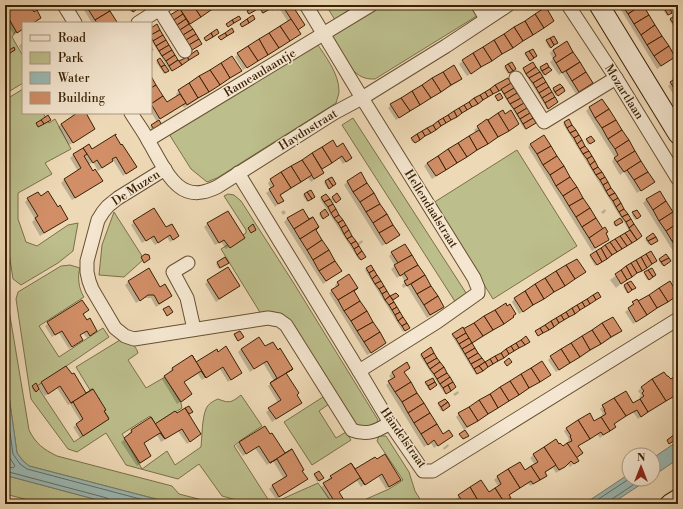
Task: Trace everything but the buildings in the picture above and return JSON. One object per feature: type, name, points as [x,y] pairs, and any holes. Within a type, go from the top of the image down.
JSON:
[{"type":"street","points":[[64,5],[74,22]]},
{"type":"street","name":"Hellendaalstraat","points":[[306,5],[474,278],[478,288],[478,293],[437,322],[360,371]]},
{"type":"street","name":"Rameaulaantje","points":[[148,140],[372,5]]},
{"type":"street","points":[[478,5],[486,19]]},
{"type":"street","name":"Haydnstraat","points":[[132,114],[165,169],[176,184],[185,190],[192,192],[204,192],[218,186],[334,113],[362,98],[446,46],[508,5]]},
{"type":"street","name":"Mozartlaan","points":[[568,5],[616,78],[678,179]]},
{"type":"street","name":"Mozartlaan","points":[[599,5],[677,128]]},
{"type":"street","points":[[140,22],[163,7],[185,51]]},
{"type":"street","points":[[516,78],[544,122],[616,78]]},
{"type":"street","name":"De Muzen","points":[[165,169],[118,198],[108,206],[98,220],[87,261],[88,276],[92,289],[115,328],[125,336],[134,339],[268,318],[278,320],[286,325],[352,430],[359,433],[369,433],[379,430],[390,423]]},
{"type":"street","name":"Händelstraat","points":[[238,173],[360,371],[390,423],[423,471],[433,471],[678,319]]},
{"type":"street","points":[[188,263],[173,272],[187,298],[194,329]]},
{"type":"street","points":[[670,504],[678,499]]},
{"type":"green space","points":[[326,5],[347,5],[350,9],[335,20]]},
{"type":"green space","points":[[374,5],[474,5],[480,14],[375,79],[370,79],[359,75],[349,66],[339,53],[328,34]]},
{"type":"green space","points":[[5,13],[16,31],[12,37],[22,54],[22,84],[5,94]]},
{"type":"green space","points":[[316,42],[331,65],[337,78],[339,91],[336,103],[217,178],[207,182],[191,169],[169,134]]},
{"type":"green space","points":[[22,90],[22,114],[44,114],[49,123],[55,119],[71,149],[45,163],[52,174],[18,193],[18,219],[26,242],[37,246],[68,225],[78,223],[73,251],[58,263],[21,285],[13,279],[5,226],[5,100]]},
{"type":"green space","points":[[353,118],[468,296],[456,303],[342,125]]},
{"type":"green space","points":[[517,150],[577,246],[493,299],[433,203]]},
{"type":"green space","points":[[228,194],[234,195],[241,201],[293,282],[378,420],[375,426],[359,428],[282,315],[273,312],[261,314],[221,249],[246,233],[246,230],[224,196]]},
{"type":"green space","points":[[114,212],[144,259],[124,277],[99,275],[102,245]]},
{"type":"green space","points":[[70,265],[80,268],[79,283],[84,297],[39,326],[59,357],[103,328],[109,337],[37,386],[74,442],[109,418],[98,402],[100,400],[92,389],[90,390],[76,367],[120,340],[133,345],[137,350],[138,353],[128,360],[146,388],[165,377],[181,403],[182,408],[155,424],[150,416],[122,434],[142,469],[167,451],[175,465],[201,447],[202,428],[208,406],[218,399],[231,402],[241,395],[262,426],[234,446],[271,504],[251,504],[222,496],[199,464],[178,479],[126,465],[106,433],[77,452],[68,449],[31,399],[16,299],[18,292],[61,266]]},
{"type":"green space","points":[[9,310],[29,430],[40,446],[57,456],[172,486],[179,494],[218,504],[175,504],[29,466],[23,461],[17,453],[5,368],[5,312]]},
{"type":"green space","points":[[323,397],[329,404],[319,411],[336,438],[346,432],[351,440],[312,465],[284,422]]},
{"type":"green space","points":[[379,436],[386,436],[409,472],[415,491],[423,504],[355,504],[389,489],[403,480],[377,441]]},
{"type":"green space","points":[[5,474],[113,504],[44,504],[5,494]]},
{"type":"green space","points":[[318,483],[333,504],[271,504]]},
{"type":"water","points":[[5,368],[17,453],[29,466],[175,504],[113,504],[5,474]]},
{"type":"water","points":[[678,441],[678,459],[661,471],[661,453]]},
{"type":"water","points":[[621,479],[621,487],[637,487],[611,504],[584,504]]}]
